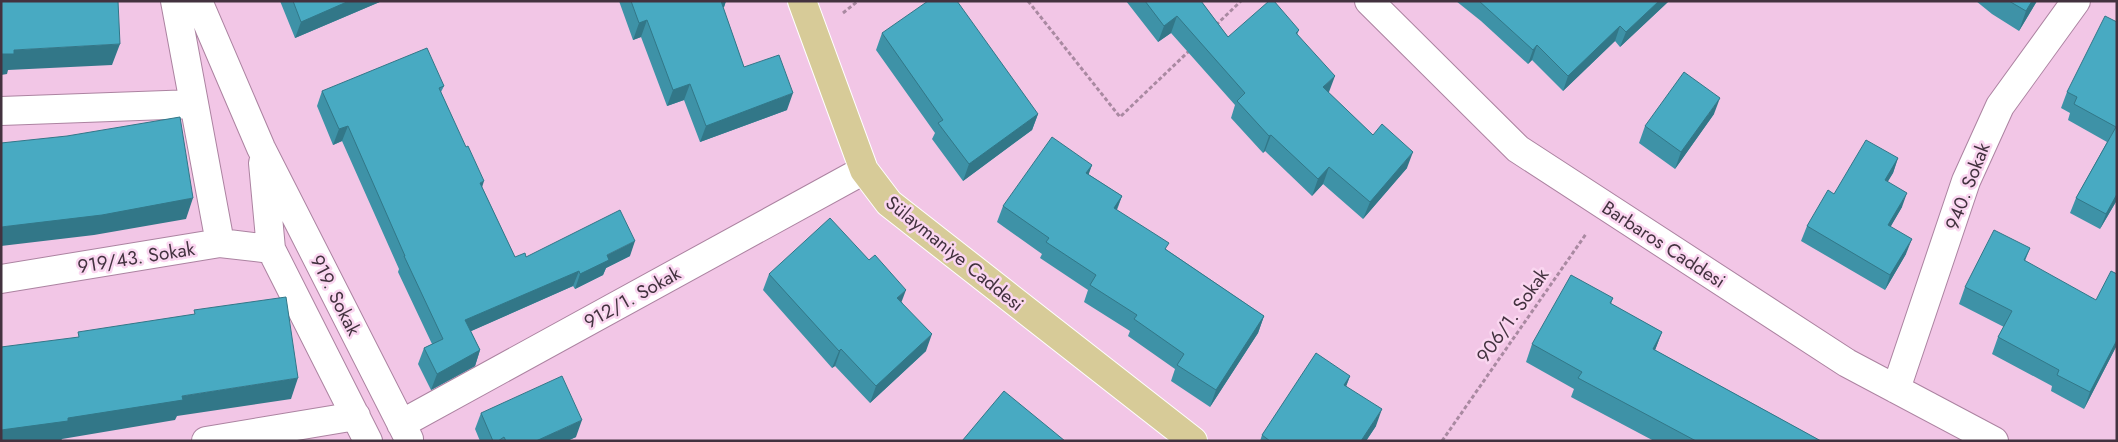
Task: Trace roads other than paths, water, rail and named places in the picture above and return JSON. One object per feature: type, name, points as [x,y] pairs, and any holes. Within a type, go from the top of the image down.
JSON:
[{"type":"main road","name":"Sülaymaniye Caddesi","points":[[802,1],[864,170],[889,203],[1192,441]]},
{"type":"street","points":[[175,1],[220,243]]},
{"type":"street","name":"919. Sokak","points":[[198,1],[261,148],[406,432]]},
{"type":"street","name":"Barbaros Caddesi","points":[[1369,1],[1518,149],[1847,363],[1994,441]]},
{"type":"street","name":"940. Sokak","points":[[1896,389],[1966,181],[2000,106],[2076,1]]},
{"type":"street","points":[[1,111],[194,104]]},
{"type":"street","name":"919. Sokak","points":[[261,148],[271,249],[368,441]]},
{"type":"street","name":"912/1. Sokak","points":[[406,432],[864,170]]},
{"type":"street","name":"919/43. Sokak","points":[[1,278],[220,243],[271,249]]},
{"type":"street","points":[[206,441],[356,416]]}]
